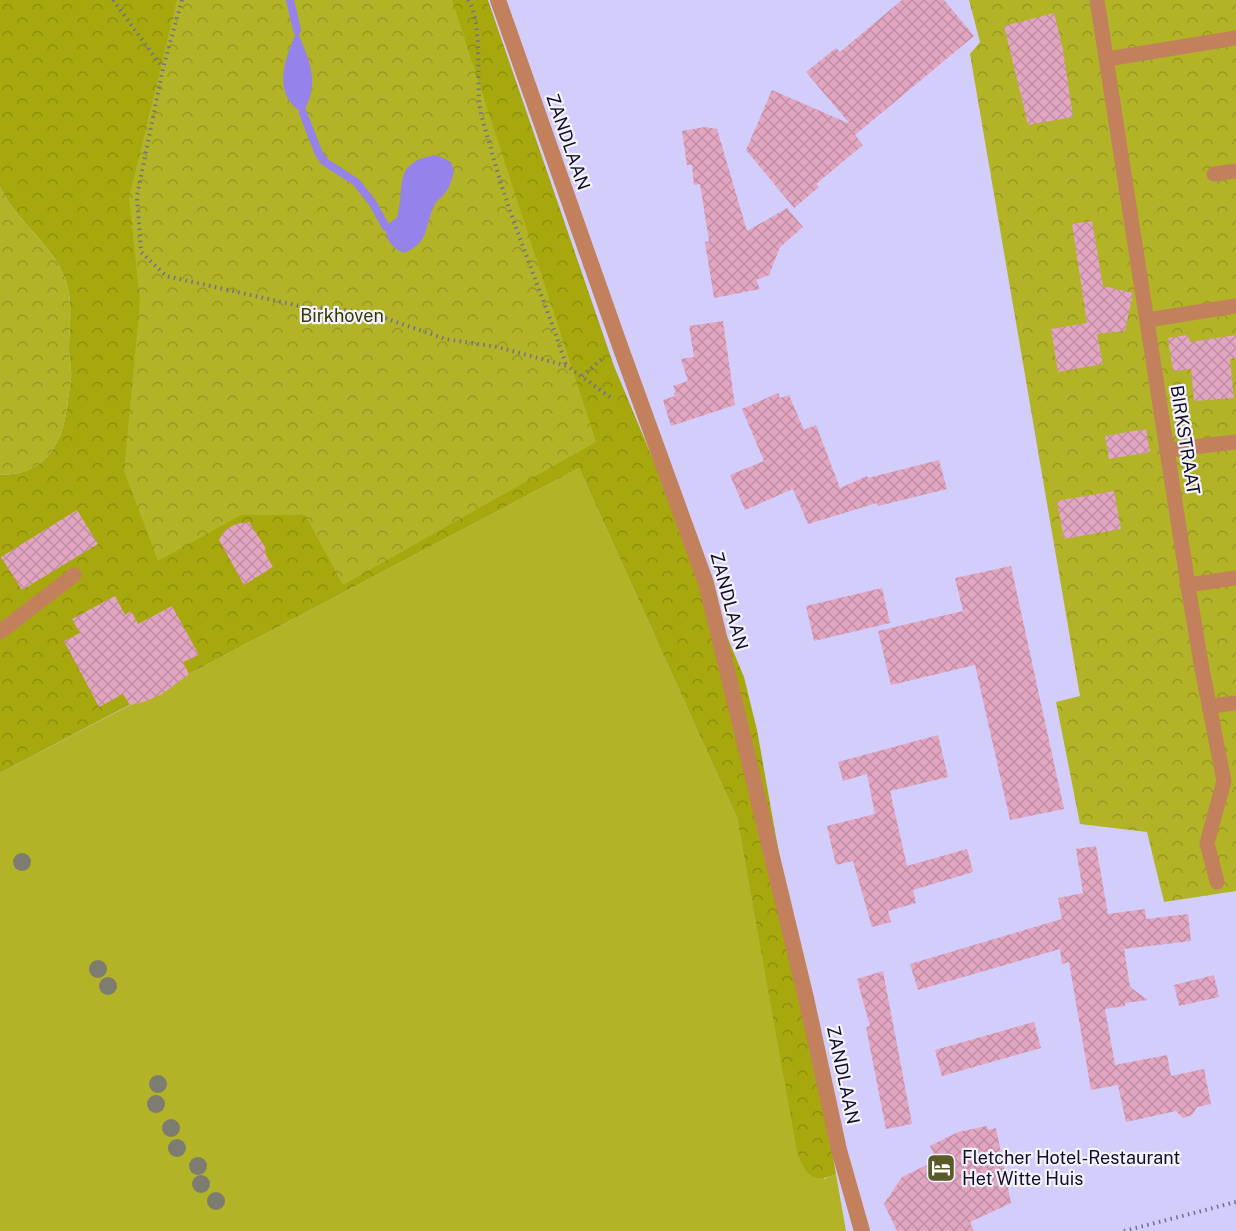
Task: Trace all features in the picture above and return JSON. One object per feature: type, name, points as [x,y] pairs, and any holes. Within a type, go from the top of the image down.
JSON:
[{"type":"street","name":"ZANDLAAN","points":[[498,0],[706,583],[806,998],[839,1150],[862,1231]]},
{"type":"lane","name":"BIRKSTRAAT","points":[[1097,0],[1188,585],[1224,781],[1207,843],[1217,882]]},
{"type":"lane","points":[[1107,59],[1236,38]]},
{"type":"lane","points":[[1214,174],[1236,171]]},
{"type":"lane","points":[[1147,320],[1236,306]]},
{"type":"lane","points":[[1167,450],[1236,442]]},
{"type":"lane","points":[[0,632],[74,575]]},
{"type":"lane","points":[[1188,585],[1236,578]]},
{"type":"lane","points":[[1210,706],[1236,703]]},
{"type":"path","points":[[113,0],[163,68]]},
{"type":"path","points":[[182,0],[163,68],[137,196],[141,252],[166,276],[304,307],[368,312],[445,339],[498,347],[567,366],[610,397]]},
{"type":"path","points":[[468,0],[477,28],[479,103],[500,181],[526,260],[547,307],[567,366]]},
{"type":"path","points":[[1124,1231],[1236,1202]]},
{"type":"green space","points":[[0,0],[488,0],[614,366],[744,677],[757,730],[836,1174],[821,1178],[810,1175],[797,1151],[737,818],[579,468],[189,674],[161,694],[129,705],[0,773],[0,475],[30,469],[42,462],[50,453],[62,429],[71,375],[69,293],[62,271],[45,246],[7,200],[0,187]]},
{"type":"green space","name":"Birkhoven","points":[[177,0],[452,0],[596,442],[343,585],[305,515],[241,515],[158,561],[124,471],[140,302],[129,198]]},
{"type":"green space","points":[[969,0],[1236,0],[1236,891],[1164,902],[1147,832],[1080,824],[1056,702],[1080,696],[970,54],[980,42]]},
{"type":"green space","points":[[0,187],[7,200],[45,246],[62,271],[69,293],[71,382],[62,429],[51,453],[30,469],[0,475]]},
{"type":"green space","points":[[579,468],[737,818],[771,1003],[824,1179],[836,1174],[846,1231],[0,1231],[0,773],[130,705],[161,694],[189,674]]},
{"type":"shaded area","points":[[297,30],[309,61],[312,81],[308,102],[303,113],[293,105],[284,85],[285,63]]},
{"type":"shaded area","points":[[436,155],[451,162],[454,171],[452,180],[447,191],[435,204],[423,238],[413,249],[404,253],[389,242],[387,226],[397,218],[401,186],[406,170],[412,163],[422,158]]},
{"type":"building","points":[[902,0],[944,0],[974,36],[855,135],[863,145],[816,184],[819,187],[794,208],[746,150],[772,90],[850,124],[806,72],[836,48],[840,52]]},
{"type":"building","points":[[1054,13],[1063,50],[1073,117],[1028,125],[1004,26]]},
{"type":"building","points":[[705,127],[717,129],[747,231],[787,208],[803,227],[780,247],[769,275],[756,280],[760,289],[714,298],[705,242],[709,241],[700,184],[694,185],[692,165],[687,165],[682,131]]},
{"type":"building","points":[[1092,221],[1103,286],[1133,293],[1125,331],[1097,334],[1103,364],[1058,372],[1051,329],[1087,323],[1072,224]]},
{"type":"building","points":[[723,321],[735,405],[671,426],[663,400],[675,396],[673,386],[688,381],[681,359],[694,357],[689,326]]},
{"type":"building","points":[[1188,335],[1190,342],[1236,335],[1236,358],[1230,359],[1234,398],[1194,401],[1191,369],[1173,371],[1168,338]]},
{"type":"building","points":[[778,393],[780,398],[789,395],[804,430],[816,425],[840,488],[867,476],[868,478],[939,460],[947,489],[878,506],[877,503],[808,524],[793,489],[745,510],[730,475],[764,461],[742,409]]},
{"type":"building","points":[[1146,429],[1150,452],[1109,459],[1105,436]]},
{"type":"building","points":[[1114,491],[1121,529],[1064,539],[1057,501]]},
{"type":"building","points":[[77,510],[98,544],[22,590],[1,557]]},
{"type":"building","points":[[249,522],[265,547],[266,555],[273,567],[244,585],[219,540],[225,530],[236,524]]},
{"type":"building","points":[[1011,566],[1064,809],[1010,820],[975,665],[891,685],[878,631],[963,611],[955,578]]},
{"type":"building","points":[[882,588],[890,623],[814,641],[806,606]]},
{"type":"building","points":[[115,596],[125,615],[131,611],[138,624],[172,606],[199,655],[183,662],[189,674],[162,694],[130,705],[123,694],[99,707],[64,641],[80,633],[72,619]]},
{"type":"building","points":[[938,735],[948,777],[890,791],[907,866],[967,849],[973,872],[913,890],[916,903],[888,911],[891,922],[872,927],[853,861],[836,865],[827,826],[875,814],[867,774],[843,781],[838,762]]},
{"type":"building","points":[[1096,846],[1108,914],[1145,909],[1146,919],[1188,914],[1191,941],[1124,949],[1130,987],[1148,1000],[1105,1009],[1115,1065],[1167,1055],[1171,1076],[1204,1069],[1211,1104],[1197,1107],[1192,1115],[1183,1118],[1176,1111],[1126,1122],[1118,1085],[1091,1090],[1069,962],[1062,964],[1060,949],[918,990],[910,964],[1062,919],[1058,898],[1083,893],[1076,849]]},
{"type":"building","points":[[883,971],[912,1124],[886,1129],[866,1027],[870,1026],[857,979]]},
{"type":"building","points":[[1214,975],[1219,997],[1179,1006],[1174,985]]},
{"type":"building","points":[[1034,1022],[1041,1048],[942,1076],[935,1050]]},
{"type":"building","points":[[987,1126],[988,1130],[996,1128],[1011,1203],[970,1222],[974,1231],[897,1231],[884,1204],[902,1177],[937,1160],[930,1146],[958,1132]]},
{"type":"waterway","points":[[290,0],[297,30]]},
{"type":"waterway","points":[[303,113],[319,154],[325,162],[356,182],[372,202],[386,227]]},
{"type":"place","name":"Fletcher Hotel-Restaurant Het Witte Huis","points":[[941,1168]]}]
